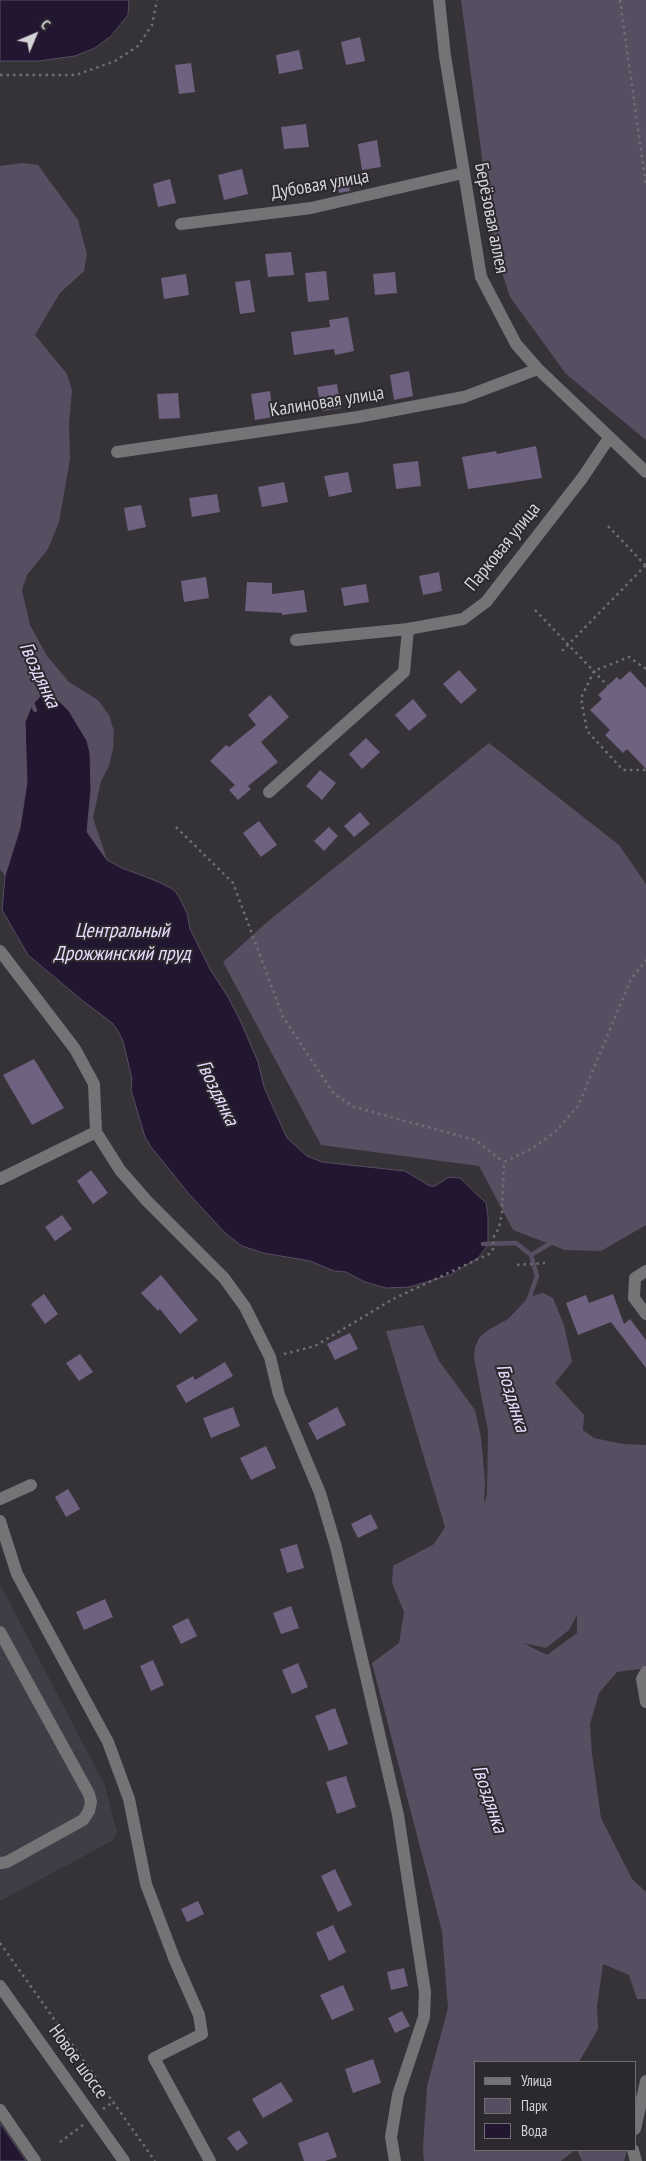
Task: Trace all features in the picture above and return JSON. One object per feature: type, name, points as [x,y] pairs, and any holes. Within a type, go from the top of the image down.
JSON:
[{"type":"street","name":"Берёзовая аллея","points":[[439,0],[445,56],[481,277],[516,344],[538,369],[646,472]]},
{"type":"street","name":"Дубовая улица","points":[[181,224],[311,208],[463,173]]},
{"type":"street","name":"Калиновая улица","points":[[117,452],[358,417],[464,397],[538,369]]},
{"type":"street","name":"Парковая улица","points":[[296,640],[408,630],[462,619],[486,602],[583,477],[609,438]]},
{"type":"street","points":[[269,792],[404,672],[408,630]]},
{"type":"street","points":[[0,951],[75,1049],[94,1084],[96,1132],[120,1170],[147,1201],[224,1278],[245,1307],[270,1357],[279,1395],[320,1493],[336,1547],[398,1815],[425,1992],[424,2017],[398,2095],[391,2138],[395,2161]]},
{"type":"street","points":[[0,1179],[96,1132]]},
{"type":"street","points":[[646,1271],[635,1278],[634,1298],[646,1314]]},
{"type":"street","points":[[0,1499],[31,1485]]},
{"type":"street","points":[[0,1521],[17,1574],[108,1742],[129,1799],[146,1884],[174,1958],[199,2015],[202,2034],[154,2058],[210,2161]]},
{"type":"street","points":[[0,1632],[89,1794],[91,1802],[89,1811],[83,1820],[7,1862],[0,1863]]},
{"type":"street","points":[[646,1672],[642,1679],[646,1702]]},
{"type":"street","name":"Новое шоссе","points":[[0,1986],[124,2161]]},
{"type":"street","points":[[636,2125],[646,2081]]},
{"type":"street","points":[[0,2110],[35,2161]]},
{"type":"path","points":[[0,76],[76,75],[115,62],[138,46],[152,25],[157,0]]},
{"type":"path","points":[[620,0],[646,186]]},
{"type":"path","points":[[562,651],[646,565],[608,526]]},
{"type":"path","points":[[535,610],[608,686]]},
{"type":"path","points":[[646,668],[628,657],[594,671],[580,698],[587,731],[623,770],[646,770]]},
{"type":"path","points":[[176,827],[233,883],[283,1017],[334,1094],[354,1107],[475,1140],[504,1162]]},
{"type":"path","points":[[504,1162],[531,1149],[555,1132],[578,1106],[631,979],[646,960]]},
{"type":"path","points":[[270,1357],[316,1346],[393,1299],[489,1254],[493,1249],[494,1236],[499,1228],[502,1212],[504,1162]]},
{"type":"path","points":[[517,1265],[545,1263]]},
{"type":"path","points":[[0,1943],[154,2161]]},
{"type":"shaded area","points":[[0,1584],[105,1786],[117,1833],[112,1841],[0,1901]]},
{"type":"green space","points":[[461,0],[646,0],[646,440],[566,374],[510,297],[494,248]]},
{"type":"green space","points":[[23,163],[38,165],[78,220],[87,254],[84,271],[60,293],[35,335],[67,374],[72,390],[69,424],[70,459],[59,522],[48,549],[27,575],[22,590],[30,625],[47,656],[69,682],[98,700],[109,715],[114,731],[113,749],[109,766],[101,781],[93,818],[107,860],[87,832],[91,788],[25,722],[27,782],[20,828],[5,876],[0,869],[0,166]]},
{"type":"green space","points":[[489,743],[619,845],[646,884],[646,1225],[601,1251],[565,1250],[513,1230],[479,1166],[321,1145],[223,962],[266,923]]},
{"type":"green space","points":[[543,1293],[553,1298],[564,1325],[572,1362],[555,1383],[584,1415],[583,1430],[594,1438],[623,1444],[646,1445],[646,1668],[617,1672],[599,1693],[590,1724],[592,1754],[601,1818],[632,1879],[646,1892],[646,1999],[637,1999],[629,1975],[603,1964],[597,2007],[598,2029],[580,2061],[473,2061],[473,2151],[574,2151],[561,2161],[424,2161],[427,2086],[448,2008],[442,1931],[372,1663],[399,1643],[404,1612],[392,1583],[393,1566],[434,1544],[445,1527],[386,1331],[423,1325],[439,1361],[475,1410],[481,1437],[485,1482],[484,1504],[487,1495],[488,1431],[474,1358],[475,1348],[479,1338],[488,1330],[508,1319],[529,1297]],"holes":[[[577,1615],[577,1633],[547,1655],[523,1643],[546,1648],[569,1630]]]},
{"type":"green space","points":[[577,2151],[627,2151],[624,2161],[582,2161]]},
{"type":"water","points":[[0,0],[129,0],[128,15],[111,36],[95,48],[75,56],[39,61],[0,61]]},
{"type":"water","name":"Центральный Дрожжинский пруд","points":[[47,689],[69,711],[87,741],[90,753],[91,789],[87,832],[107,860],[122,868],[159,882],[174,890],[179,897],[187,913],[190,929],[210,969],[240,1020],[258,1062],[264,1087],[287,1138],[307,1156],[322,1162],[405,1171],[430,1186],[435,1186],[449,1177],[460,1178],[486,1203],[488,1245],[478,1258],[450,1275],[409,1287],[386,1288],[365,1282],[346,1272],[334,1271],[310,1261],[263,1253],[242,1246],[225,1233],[189,1194],[151,1147],[145,1137],[131,1090],[132,1079],[123,1041],[118,1031],[112,1023],[28,955],[2,910],[5,876],[20,828],[27,782],[25,722],[32,705]]},
{"type":"water","points":[[0,2123],[26,2161],[0,2161]]},
{"type":"building","points":[[360,37],[365,61],[346,65],[341,42]]},
{"type":"building","points":[[299,50],[303,69],[279,74],[276,55]]},
{"type":"building","points":[[191,63],[195,92],[179,94],[175,65]]},
{"type":"building","points":[[306,124],[309,147],[284,149],[281,127]]},
{"type":"building","points":[[377,140],[381,167],[362,170],[358,144]]},
{"type":"building","points":[[242,169],[248,194],[224,200],[218,175]]},
{"type":"building","points":[[347,174],[350,191],[339,193],[335,176]]},
{"type":"building","points":[[170,179],[176,203],[158,207],[153,184]]},
{"type":"building","points":[[291,252],[294,275],[268,277],[265,254]]},
{"type":"building","points":[[326,271],[329,300],[308,302],[305,273]]},
{"type":"building","points":[[395,272],[397,293],[375,295],[373,274]]},
{"type":"building","points":[[186,274],[189,295],[164,299],[161,278]]},
{"type":"building","points":[[250,280],[255,312],[240,314],[235,282]]},
{"type":"building","points":[[348,317],[354,351],[335,355],[334,349],[294,355],[291,332],[330,327],[329,320]]},
{"type":"building","points":[[409,371],[413,396],[394,400],[390,375]]},
{"type":"building","points":[[337,384],[341,408],[322,411],[317,387]]},
{"type":"building","points":[[270,391],[273,417],[255,420],[251,394]]},
{"type":"building","points":[[178,393],[180,418],[159,419],[157,394]]},
{"type":"building","points":[[536,446],[542,478],[468,489],[462,457],[496,451],[497,454]]},
{"type":"building","points":[[418,461],[421,486],[396,489],[393,464]]},
{"type":"building","points":[[348,472],[352,492],[329,497],[324,476]]},
{"type":"building","points":[[284,482],[288,502],[262,507],[258,487]]},
{"type":"building","points":[[217,494],[220,512],[192,517],[189,498]]},
{"type":"building","points":[[141,505],[146,527],[128,531],[124,508]]},
{"type":"building","points":[[439,572],[442,591],[423,595],[419,576]]},
{"type":"building","points":[[206,577],[209,598],[184,602],[181,581]]},
{"type":"building","points":[[247,582],[272,583],[272,594],[304,590],[307,612],[282,615],[282,613],[245,611]]},
{"type":"building","points":[[366,584],[369,602],[344,606],[341,588]]},
{"type":"building","points":[[459,670],[477,690],[461,704],[443,684]]},
{"type":"building","points":[[630,671],[646,688],[646,769],[627,749],[623,753],[605,735],[610,730],[590,710],[602,699],[598,695],[617,677],[620,680]]},
{"type":"building","points":[[270,695],[289,717],[261,742],[278,762],[248,786],[251,789],[238,800],[229,790],[235,785],[210,761],[226,745],[229,747],[256,725],[248,715]]},
{"type":"building","points":[[413,699],[427,716],[409,731],[395,715]]},
{"type":"building","points":[[366,738],[380,752],[362,769],[349,754]]},
{"type":"building","points":[[320,770],[336,783],[322,800],[306,786]]},
{"type":"building","points":[[360,812],[370,824],[354,837],[344,826]]},
{"type":"building","points":[[259,821],[277,845],[261,857],[243,833]]},
{"type":"building","points":[[329,827],[338,836],[324,851],[314,841]]},
{"type":"building","points":[[34,1059],[64,1108],[32,1125],[3,1075]]},
{"type":"building","points":[[91,1170],[108,1193],[93,1204],[77,1181]]},
{"type":"building","points":[[62,1215],[72,1229],[55,1241],[45,1227]]},
{"type":"building","points":[[161,1275],[198,1320],[180,1334],[160,1309],[158,1311],[141,1293]]},
{"type":"building","points":[[44,1294],[58,1314],[45,1324],[31,1304]]},
{"type":"building","points":[[613,1294],[624,1324],[630,1319],[646,1340],[646,1368],[611,1322],[578,1335],[566,1303],[586,1295],[589,1303]]},
{"type":"building","points":[[350,1333],[358,1349],[335,1360],[327,1344]]},
{"type":"building","points":[[80,1354],[93,1372],[79,1381],[66,1363]]},
{"type":"building","points":[[225,1362],[233,1376],[186,1403],[176,1386],[193,1376],[195,1380]]},
{"type":"building","points":[[233,1407],[240,1426],[211,1438],[203,1418]]},
{"type":"building","points":[[337,1407],[346,1425],[317,1440],[308,1423]]},
{"type":"building","points":[[266,1446],[276,1468],[251,1480],[240,1458]]},
{"type":"building","points":[[68,1489],[80,1509],[66,1517],[55,1497]]},
{"type":"building","points":[[371,1514],[378,1528],[358,1538],[351,1524]]},
{"type":"building","points":[[297,1544],[304,1568],[287,1573],[280,1549]]},
{"type":"building","points":[[105,1599],[113,1617],[84,1630],[76,1612]]},
{"type":"building","points":[[291,1606],[299,1628],[281,1634],[273,1613]]},
{"type":"building","points":[[188,1618],[197,1636],[181,1644],[172,1626]]},
{"type":"building","points":[[153,1660],[164,1685],[151,1691],[140,1666]]},
{"type":"building","points":[[298,1663],[308,1687],[292,1694],[282,1670]]},
{"type":"building","points":[[335,1708],[348,1744],[329,1751],[315,1716]]},
{"type":"building","points":[[346,1776],[356,1807],[337,1814],[326,1782]]},
{"type":"building","points":[[335,1869],[352,1905],[338,1912],[321,1876]]},
{"type":"building","points":[[198,1901],[204,1914],[187,1922],[181,1909]]},
{"type":"building","points":[[333,1925],[346,1952],[329,1961],[316,1933]]},
{"type":"building","points":[[404,1968],[408,1986],[391,1990],[387,1972]]},
{"type":"building","points":[[343,1985],[354,2010],[332,2020],[320,1995]]},
{"type":"building","points":[[402,2011],[410,2026],[395,2033],[388,2018]]},
{"type":"building","points":[[373,2059],[381,2083],[353,2093],[345,2069]]},
{"type":"building","points":[[281,2082],[293,2101],[263,2118],[252,2099]]},
{"type":"building","points":[[239,2130],[248,2143],[237,2151],[227,2138]]},
{"type":"building","points":[[328,2132],[337,2157],[325,2161],[304,2161],[298,2143]]},
{"type":"waterway","name":"Гвоздянка","points":[[0,623],[35,710]]},
{"type":"waterway","points":[[531,1255],[561,1237],[575,1203],[609,1170],[646,1044]]},
{"type":"waterway","name":"Гвоздянка","points":[[483,1244],[516,1243],[531,1255],[537,1276],[521,1322],[491,1348],[483,1364],[504,1432],[510,1445],[517,1453],[540,1458],[557,1471],[565,1508],[565,1536],[556,1564],[559,1614],[554,1629],[520,1642],[483,1633],[449,1637],[413,1652],[393,1678],[393,1696],[419,1729],[446,1744],[467,1770],[494,1858],[500,1903],[484,1930],[471,1964],[482,2006],[498,2042],[498,2061]]},
{"type":"waterway","name":"Гвоздянка","points":[[438,2161],[458,2126],[463,2096],[473,2081]]}]
